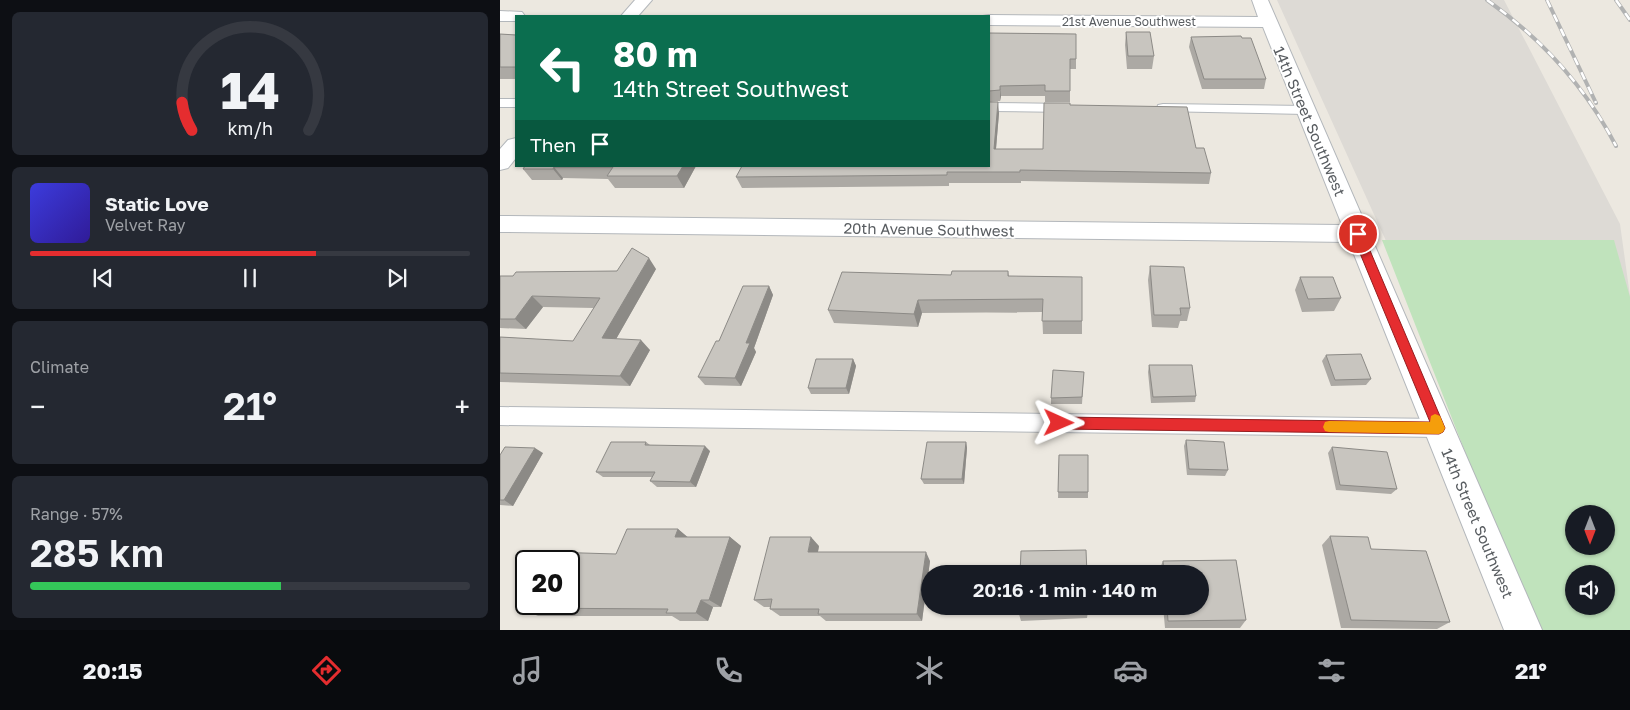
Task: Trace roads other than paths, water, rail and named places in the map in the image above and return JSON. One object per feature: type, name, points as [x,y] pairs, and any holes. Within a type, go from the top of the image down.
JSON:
[{"type":"street","points":[[630,15],[644,0]]},
{"type":"street","name":"21st Avenue Southwest","points":[[990,20],[1264,11]]},
{"type":"street","name":"14th Street Southwest","points":[[1264,11],[1523,630]]},
{"type":"street","points":[[500,16],[515,16]]},
{"type":"street","points":[[500,163],[515,145]]},
{"type":"street","name":"20th Avenue Southwest","points":[[500,224],[1358,234]]},
{"type":"lane","points":[[500,103],[515,103]]},
{"type":"lane","points":[[990,107],[1078,108]]},
{"type":"lane","points":[[1147,108],[1305,110]]},
{"type":"lane","points":[[500,416],[1439,428]]},
{"type":"railway","points":[[1487,0],[1526,31],[1560,65],[1590,103],[1616,146]]},
{"type":"railway","points":[[1547,0],[1596,103]]},
{"type":"railway","points":[[1616,0],[1630,20]]}]
